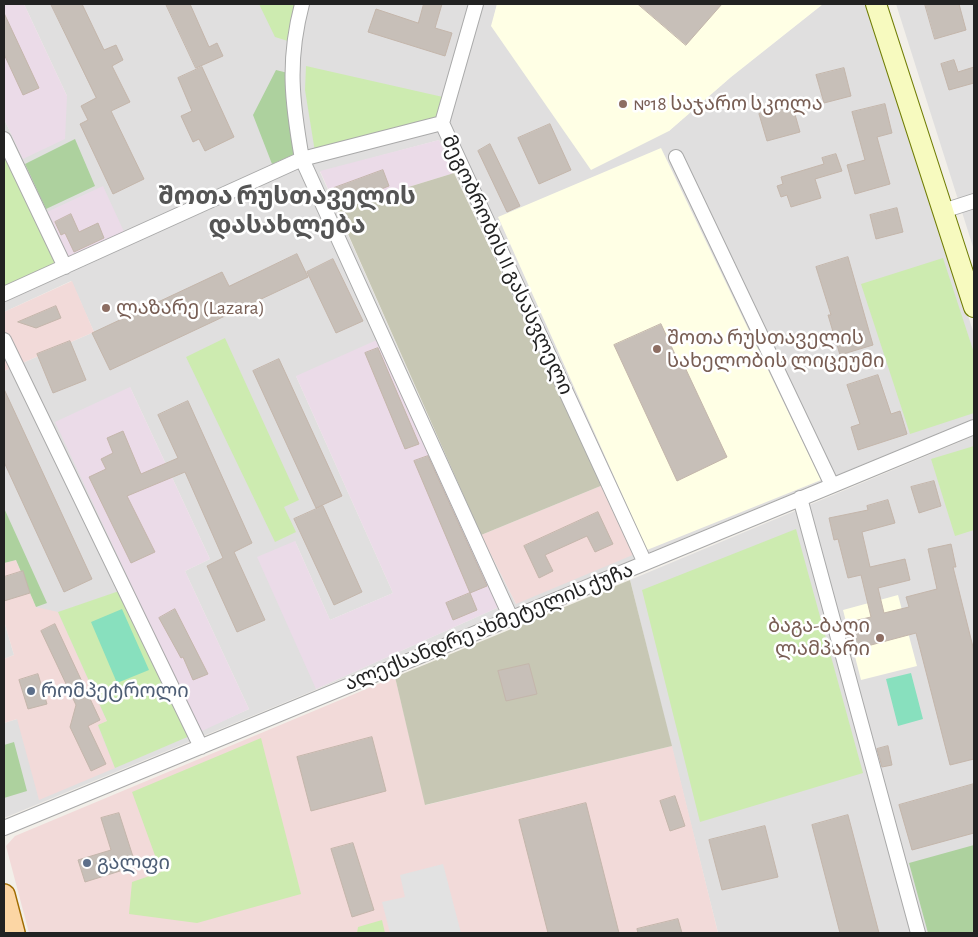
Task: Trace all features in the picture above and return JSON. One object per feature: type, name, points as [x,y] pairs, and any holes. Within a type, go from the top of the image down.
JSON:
[{"type":"main road","points":[[4,895],[14,933]]},
{"type":"street","points":[[302,4],[295,41],[291,87],[302,159],[511,618]]},
{"type":"street","points":[[442,123],[476,4]]},
{"type":"street","points":[[876,4],[974,307]]},
{"type":"street","name":"მეგობრობის II გასასვლელი","points":[[4,294],[302,159],[442,123],[645,563]]},
{"type":"street","points":[[4,139],[65,267]]},
{"type":"street","points":[[676,157],[832,486]]},
{"type":"street","points":[[943,211],[974,201]]},
{"type":"street","points":[[4,340],[201,747]]},
{"type":"street","name":"ალექსანდრე ახმეტელის ქუჩა","points":[[4,828],[974,426]]},
{"type":"street","points":[[800,498],[918,933]]},
{"type":"shaded area","points":[[4,4],[24,4],[67,96],[65,139],[23,159],[4,119]]},
{"type":"shaded area","points":[[24,4],[497,4],[492,26],[669,131],[731,77],[823,4],[867,4],[974,334],[974,419],[4,818],[4,723],[17,719],[98,725],[107,721],[36,607],[16,560],[4,563],[4,371],[94,332],[71,281],[4,312],[4,119],[23,158],[67,96]],"holes":[[[439,140],[603,485],[516,604],[481,535],[320,172]],[[296,376],[499,607],[316,689],[295,541],[330,620],[393,593]],[[130,387],[210,559],[185,571],[249,709],[200,731]]]},
{"type":"shaded area","name":"№18 საჯარო სკოლა","points":[[497,4],[823,4],[731,77],[669,131],[591,170],[491,26]]},
{"type":"shaded area","points":[[896,4],[974,4],[974,250]]},
{"type":"shaded area","points":[[439,140],[454,173],[337,209],[320,171]]},
{"type":"shaded area","name":"შოთა რუსთაველის სახელობის ლიცეუმი","points":[[661,148],[821,480],[647,550],[498,217]]},
{"type":"shaded area","points":[[454,173],[603,485],[481,535],[337,209]]},
{"type":"shaded area","points":[[103,186],[126,236],[70,262],[47,212]]},
{"type":"shaded area","points":[[72,281],[94,332],[4,371],[4,312]]},
{"type":"shaded area","points":[[379,339],[499,607],[316,689],[257,557],[295,541],[330,620],[393,593],[296,376]]},
{"type":"shaded area","points":[[130,387],[210,559],[185,571],[249,709],[200,732],[55,422]]},
{"type":"shaded area","points":[[974,436],[974,933],[718,933],[630,580]]},
{"type":"shaded area","points":[[603,485],[635,554],[516,604],[481,535]]},
{"type":"shaded area","points":[[16,560],[36,607],[58,612],[107,721],[98,726],[115,768],[39,800],[17,719],[4,723],[4,659],[14,655],[4,621],[4,563]]},
{"type":"shaded area","points":[[630,580],[672,746],[425,805],[395,677]]},
{"type":"shaded area","name":"ბაგა-ბაღი ლამპარი","points":[[898,595],[917,666],[861,680],[843,610]]},
{"type":"shaded area","points":[[4,621],[14,655],[4,659]]},
{"type":"shaded area","points":[[395,677],[426,805],[672,746],[718,933],[29,933],[6,846],[15,836]]},
{"type":"shaded area","points":[[443,864],[461,933],[390,933],[382,902],[405,897],[400,875]]},
{"type":"green space","points":[[259,4],[299,4],[291,42],[275,37]]},
{"type":"green space","points":[[306,66],[443,97],[436,121],[315,152],[305,90]]},
{"type":"green space","points":[[276,70],[288,73],[297,153],[272,164],[253,115]]},
{"type":"green space","points":[[75,139],[95,186],[46,209],[25,164]]},
{"type":"green space","points":[[4,149],[59,263],[4,288]]},
{"type":"green space","points":[[943,258],[974,353],[974,413],[910,434],[861,284]]},
{"type":"green space","points":[[225,338],[299,500],[284,507],[296,532],[275,542],[186,357]]},
{"type":"green space","points":[[974,446],[974,530],[955,536],[931,459]]},
{"type":"green space","points":[[4,508],[47,603],[36,607],[16,560],[4,563]]},
{"type":"green space","points":[[796,529],[863,773],[700,822],[642,590]]},
{"type":"green space","points":[[122,590],[192,735],[115,768],[98,725],[107,721],[58,612]]},
{"type":"green space","points":[[122,609],[149,670],[117,683],[91,622]]},
{"type":"green space","points":[[911,673],[923,719],[898,726],[886,679]]},
{"type":"green space","points":[[261,738],[301,894],[197,923],[129,914],[132,882],[161,872],[132,792]]},
{"type":"green space","points":[[14,742],[27,791],[4,798],[4,745]]},
{"type":"green space","points":[[974,845],[974,933],[928,933],[909,863]]},
{"type":"green space","points":[[382,920],[385,933],[357,933],[358,927]]},
{"type":"building","points":[[51,4],[82,4],[104,50],[116,45],[123,60],[112,66],[130,102],[111,111],[144,179],[113,194],[80,124],[88,120],[81,106],[96,98]]},
{"type":"building","points":[[166,4],[190,4],[209,47],[217,43],[223,56],[196,68]]},
{"type":"building","points":[[424,4],[442,4],[435,28],[452,33],[445,56],[368,32],[376,9],[418,23]]},
{"type":"building","points":[[638,4],[722,4],[686,45]]},
{"type":"building","points":[[925,4],[959,4],[966,30],[935,39]]},
{"type":"building","points":[[4,13],[39,88],[23,95],[4,54]]},
{"type":"building","points":[[954,60],[958,72],[974,67],[974,83],[949,90],[941,64]]},
{"type":"building","points":[[202,67],[234,137],[205,151],[199,139],[193,142],[181,116],[192,111],[178,78]]},
{"type":"building","points":[[844,68],[851,96],[824,103],[816,75]]},
{"type":"building","points":[[792,104],[800,132],[767,141],[759,114]]},
{"type":"building","points":[[885,104],[892,133],[877,137],[890,184],[855,194],[847,165],[865,160],[852,112]]},
{"type":"building","points":[[550,124],[571,170],[539,184],[518,138]]},
{"type":"building","points":[[490,144],[520,206],[507,212],[478,151]]},
{"type":"building","points":[[836,154],[842,171],[815,179],[821,198],[791,207],[787,195],[781,197],[777,186],[783,184],[781,177],[824,164],[822,158]]},
{"type":"building","points":[[383,170],[389,186],[340,205],[334,188]]},
{"type":"building","points":[[897,208],[903,232],[876,239],[870,215]]},
{"type":"building","points":[[71,214],[79,232],[98,223],[104,238],[74,252],[65,233],[61,235],[55,222]]},
{"type":"building","points":[[297,254],[308,277],[110,370],[92,333],[222,272],[229,286]]},
{"type":"building","points":[[848,257],[873,345],[840,355],[828,315],[831,315],[816,267]]},
{"type":"building","points":[[333,259],[363,321],[336,333],[307,272]]},
{"type":"building","points":[[56,306],[61,318],[36,328],[18,322]]},
{"type":"building","points":[[661,324],[679,363],[682,361],[727,457],[677,481],[614,345]]},
{"type":"building","points":[[70,341],[86,380],[53,393],[37,354]]},
{"type":"building","points":[[378,348],[419,444],[405,449],[365,353]]},
{"type":"building","points":[[279,359],[342,496],[316,508],[253,371]]},
{"type":"building","points":[[878,375],[891,414],[900,411],[907,434],[858,450],[851,427],[860,424],[847,385]]},
{"type":"building","points":[[4,389],[92,579],[64,592],[4,462]]},
{"type":"building","points":[[188,401],[252,543],[234,552],[265,620],[237,632],[207,566],[223,558],[185,472],[127,496],[155,552],[131,563],[89,477],[106,469],[101,459],[113,453],[107,438],[123,431],[141,474],[178,458],[158,415]]},
{"type":"building","points":[[428,456],[487,586],[470,593],[414,461]]},
{"type":"building","points":[[934,481],[941,506],[919,513],[911,487]]},
{"type":"building","points":[[888,500],[895,523],[862,532],[870,567],[905,559],[910,580],[878,588],[884,613],[909,607],[906,597],[937,589],[928,549],[951,544],[956,567],[953,567],[974,651],[974,759],[950,765],[916,633],[856,649],[849,622],[871,617],[861,575],[848,578],[838,539],[834,540],[829,518],[868,510],[867,506]]},
{"type":"building","points":[[323,506],[362,592],[334,605],[294,519]]},
{"type":"building","points":[[598,512],[613,544],[595,552],[587,536],[545,555],[553,571],[539,578],[524,546]]},
{"type":"building","points":[[23,571],[30,593],[4,601],[4,577]]},
{"type":"building","points":[[470,593],[477,610],[453,620],[446,603]]},
{"type":"building","points":[[175,609],[208,674],[193,680],[183,657],[181,658],[159,618]]},
{"type":"building","points":[[55,624],[100,720],[88,726],[106,764],[91,771],[70,727],[76,705],[41,631]]},
{"type":"building","points":[[529,664],[537,694],[506,701],[498,671]]},
{"type":"building","points":[[38,674],[47,704],[28,709],[19,680]]},
{"type":"building","points":[[372,737],[386,791],[311,811],[297,757]]},
{"type":"building","points":[[888,746],[892,765],[882,767],[877,749]]},
{"type":"building","points":[[974,784],[974,833],[912,850],[899,805]]},
{"type":"building","points":[[675,796],[685,826],[670,831],[660,801]]},
{"type":"building","points":[[586,803],[619,933],[548,933],[519,820]]},
{"type":"building","points":[[119,813],[136,866],[85,882],[78,860],[111,850],[101,818]]},
{"type":"building","points":[[848,815],[879,933],[840,933],[812,825]]},
{"type":"building","points":[[765,826],[778,877],[722,890],[709,840]]},
{"type":"building","points":[[353,843],[374,910],[352,917],[331,849]]},
{"type":"building","points":[[678,919],[682,933],[638,933],[637,929]]},
{"type":"place","name":"№18 საჯარო სკოლა","points":[[623,104]]},
{"type":"place","name":"ლაზარე (Lazara)","points":[[106,308]]},
{"type":"place","name":"შოთა რუსთაველის სახელობის ლიცეუმი","points":[[657,349]]},
{"type":"place","name":"ბაგა-ბაღი ლამპარი","points":[[880,638]]},
{"type":"place","name":"რომპეტროლი","points":[[31,691]]},
{"type":"place","name":"გალფი","points":[[87,863]]},
{"type":"district","name":"შოთა რუსთაველის დასახლება","points":[[287,210]]}]
